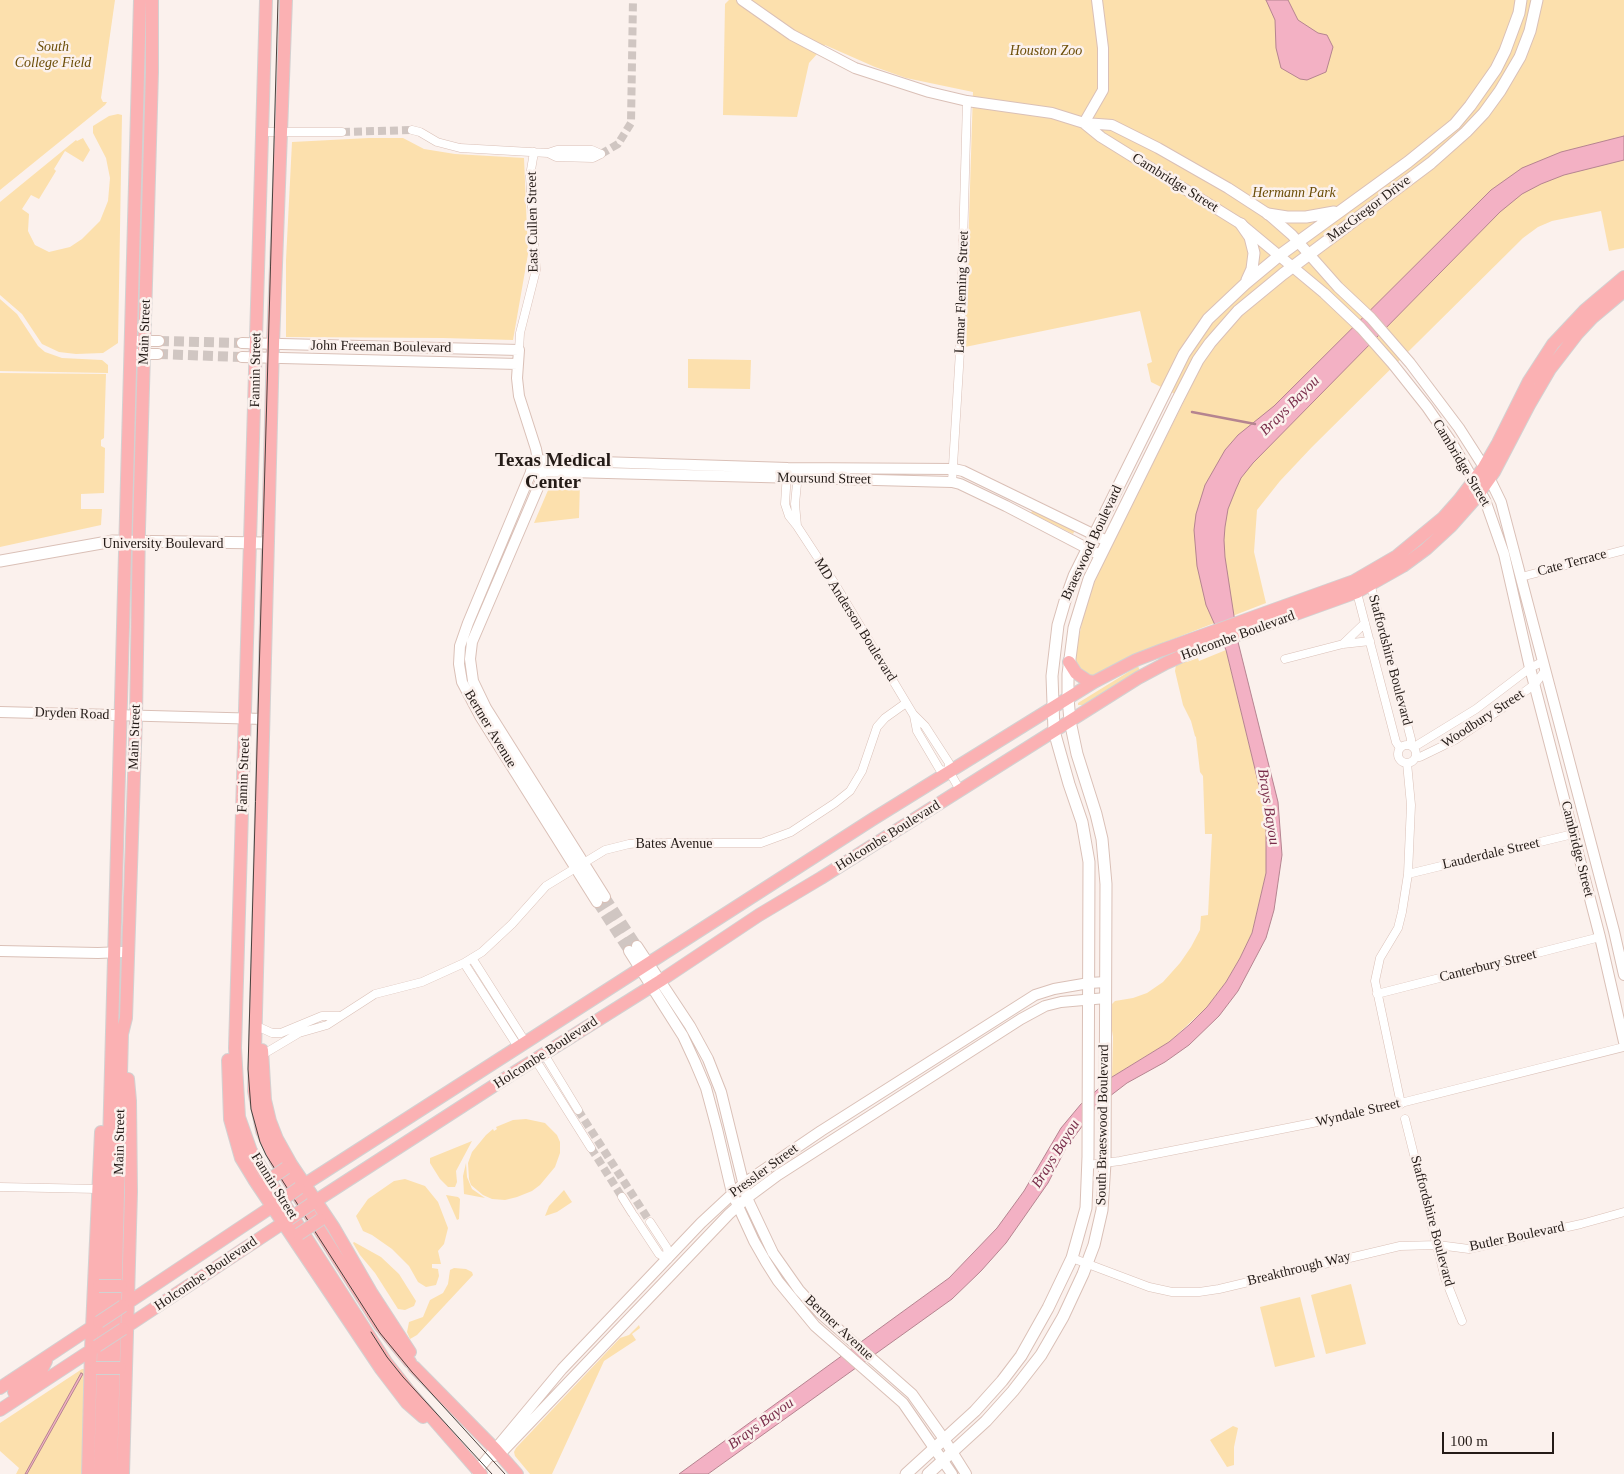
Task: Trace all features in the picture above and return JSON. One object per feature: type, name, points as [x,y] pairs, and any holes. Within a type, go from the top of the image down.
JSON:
[{"type":"main road","name":"Main Street","points":[[111,1474],[117,1035],[114,952],[140,0]]},
{"type":"main road","name":"Main Street","points":[[100,1474],[117,1035],[126,1018],[136,716],[152,0]]},
{"type":"main road","name":"Fannin Street","points":[[266,0],[235,1048],[239,1117],[252,1151],[386,1362],[477,1473]]},
{"type":"main road","name":"Fannin Street","points":[[286,0],[273,344],[254,1091],[260,1123],[269,1148],[379,1324],[452,1407],[517,1474]]},
{"type":"main road","name":"MacGregor Drive","points":[[1164,394],[1184,354],[1202,326],[1221,306],[1280,255],[1431,144],[1455,124],[1496,69],[1519,13],[1521,0]]},
{"type":"main road","name":"MacGregor Drive","points":[[1177,401],[1198,360],[1223,327],[1238,311],[1308,254],[1431,163],[1484,113],[1500,91],[1520,57],[1530,31],[1537,0]]},
{"type":"main road","points":[[263,86],[269,96],[268,120],[271,129],[280,133]]},
{"type":"main road","points":[[262,132],[270,138],[274,146],[273,174],[278,193]]},
{"type":"main road","points":[[1268,214],[1306,217],[1325,215],[1343,209]]},
{"type":"main road","points":[[1241,224],[1250,237],[1254,253],[1252,269],[1245,284]]},
{"type":"main road","name":"Holcombe Boulevard","points":[[0,1388],[302,1186],[949,771],[1094,682],[1136,660],[1192,645],[1356,587],[1402,566],[1426,549],[1451,526],[1480,492],[1498,443],[1533,375],[1567,337],[1584,310],[1624,277]]},
{"type":"main road","name":"Holcombe Boulevard","points":[[1567,337],[1624,291]]},
{"type":"main road","name":"Braeswood Boulevard","points":[[1054,731],[1053,662],[1058,625],[1068,593],[1094,534],[1164,394]]},
{"type":"main road","name":"Braeswood Boulevard","points":[[1070,721],[1068,698],[1069,662],[1080,604],[1100,555],[1177,401]]},
{"type":"main road","name":"Holcombe Boulevard","points":[[1369,580],[1443,518],[1474,480],[1486,472]]},
{"type":"main road","name":"University Boulevard","points":[[0,561],[113,541],[268,543]]},
{"type":"main road","name":"Holcombe Boulevard","points":[[0,1410],[313,1202],[759,915],[822,878],[1192,645]]},
{"type":"main road","points":[[1069,662],[1076,673],[1088,681],[1094,682]]},
{"type":"main road","points":[[246,719],[254,725],[258,734],[257,781],[262,788]]},
{"type":"main road","name":"South Braeswood Boulevard","points":[[928,1474],[986,1421],[1013,1391],[1041,1355],[1063,1317],[1087,1264],[1094,1245],[1102,1210],[1105,1163],[1106,884],[1102,839],[1096,814],[1076,754],[1070,721]]},
{"type":"main road","name":"South Braeswood Boulevard","points":[[906,1474],[975,1411],[1002,1382],[1030,1342],[1072,1258],[1086,1208],[1090,885],[1087,844],[1082,822],[1054,731]]},
{"type":"main road","points":[[242,817],[246,824],[246,849],[248,855],[252,859],[259,860]]},
{"type":"main road","points":[[241,869],[248,869],[254,877],[253,919],[257,928]]},
{"type":"main road","points":[[750,899],[759,915]]},
{"type":"main road","points":[[237,978],[228,1044],[228,1084],[230,1119],[241,1158],[261,1181],[286,1220],[302,1250],[381,1369],[407,1402],[464,1455]]},
{"type":"main road","points":[[256,978],[265,1100],[268,1116],[287,1164],[313,1202],[334,1228],[414,1363]]},
{"type":"main road","points":[[538,1034],[532,1052],[540,1057]]},
{"type":"main road","points":[[88,1474],[96,1324],[98,1189],[105,1052],[117,1035]]},
{"type":"main road","points":[[117,1035],[130,1101],[128,1276],[122,1371],[123,1474]]},
{"type":"main road","points":[[512,1074],[522,1061],[522,1045]]},
{"type":"main road","points":[[261,1181],[287,1164]]},
{"type":"main road","points":[[302,1250],[299,1234],[320,1220],[334,1228]]},
{"type":"main road","points":[[96,1282],[121,1286],[128,1276]]},
{"type":"main road","points":[[1041,1355],[1035,1348],[1044,1327],[1048,1308]]},
{"type":"main road","points":[[0,1410],[17,1389],[41,1370],[45,1365],[46,1357]]},
{"type":"main road","points":[[93,1369],[122,1371]]},
{"type":"main road","points":[[1002,1382],[1013,1391]]},
{"type":"street","name":"Cambridge Street","points":[[742,0],[792,35],[855,68],[929,92],[967,101],[1052,113],[1084,124],[1241,224],[1280,255],[1328,296],[1361,328],[1411,386],[1452,443],[1474,480],[1488,507],[1504,554],[1530,668],[1600,937],[1624,1042]]},
{"type":"street","points":[[1084,124],[1102,90],[1103,48],[1097,0]]},
{"type":"street","name":"Lamar Fleming Street","points":[[952,482],[960,351],[967,101]]},
{"type":"street","name":"Cambridge Street","points":[[1084,124],[1112,125],[1158,148],[1228,188],[1268,214],[1298,242],[1338,287],[1371,318],[1438,400],[1486,472],[1500,502],[1521,576],[1624,975]]},
{"type":"street","points":[[412,130],[420,132],[437,142],[451,146],[548,153],[556,157],[593,158],[601,154],[592,150],[557,150],[548,153]]},
{"type":"street","points":[[262,132],[342,132]]},
{"type":"street","name":"East Cullen Street","points":[[519,350],[520,333],[536,270],[530,176],[534,152]]},
{"type":"street","points":[[131,340],[159,341]]},
{"type":"street","name":"John Freeman Boulevard","points":[[242,343],[519,350]]},
{"type":"street","points":[[332,346],[332,360]]},
{"type":"street","points":[[434,362],[436,348]]},
{"type":"street","points":[[519,350],[517,378],[519,396],[536,449],[538,460],[536,471]]},
{"type":"street","points":[[130,354],[158,354]]},
{"type":"street","name":"John Freeman Boulevard","points":[[242,357],[518,364]]},
{"type":"street","points":[[1411,386],[1421,388],[1432,402],[1438,400]]},
{"type":"street","name":"Moursund Street","points":[[538,460],[952,482],[1006,506],[1100,555]]},
{"type":"street","name":"Moursund Street","points":[[536,471],[792,473],[954,469],[963,471],[1107,541]]},
{"type":"street","name":"Bertner Avenue","points":[[536,471],[540,483],[472,642],[470,659],[473,681],[486,708],[579,866],[601,899]]},
{"type":"street","name":"MD Anderson Boulevard","points":[[792,473],[785,504],[789,516],[913,714],[917,731],[940,770],[949,771],[960,790]]},
{"type":"street","name":"Cate Terrace","points":[[1521,576],[1624,550]]},
{"type":"street","name":"Staffordshire Boulevard","points":[[1369,580],[1412,746]]},
{"type":"street","name":"Staffordshire Boulevard","points":[[1356,587],[1394,736],[1400,748]]},
{"type":"street","points":[[1343,644],[1365,623]]},
{"type":"street","points":[[1285,659],[1343,644],[1370,641]]},
{"type":"street","name":"Woodbury Street","points":[[1412,746],[1476,709],[1530,668],[1543,667],[1535,684],[1504,707],[1455,740],[1420,757],[1416,757]]},
{"type":"street","name":"Bates Avenue","points":[[262,1055],[299,1033],[327,1025],[375,994],[422,982],[464,963],[494,942],[546,886],[605,850],[629,844],[761,843],[791,832],[850,791],[862,771],[877,727],[906,703]]},
{"type":"street","name":"Dryden Road","points":[[0,712],[264,719]]},
{"type":"street","points":[[1405,745],[1412,746],[1416,752],[1416,757],[1408,763],[1402,761],[1398,757],[1400,748],[1405,745]]},
{"type":"street","points":[[1401,1104],[1375,981],[1380,958],[1398,928],[1408,874],[1411,805],[1408,763]]},
{"type":"street","name":"Lauderdale Street","points":[[1408,874],[1573,834]]},
{"type":"street","name":"Canterbury Street","points":[[1377,994],[1600,937]]},
{"type":"street","name":"Bertner Avenue","points":[[633,948],[655,983],[687,1045],[712,1110],[732,1193],[737,1206],[754,1241],[778,1281],[815,1326],[903,1403],[952,1474]]},
{"type":"street","points":[[0,950],[128,951]]},
{"type":"street","points":[[472,958],[522,1045]]},
{"type":"street","points":[[464,963],[522,1045]]},
{"type":"street","name":"Pressler Street","points":[[477,1473],[548,1385],[606,1322],[743,1184],[821,1131],[1035,995],[1054,989],[1106,982]]},
{"type":"street","name":"Bertner Avenue","points":[[655,983],[690,1026],[708,1059],[721,1092],[747,1198],[766,1241],[799,1290],[824,1316],[912,1394],[966,1474]]},
{"type":"street","name":"Pressler Street","points":[[495,1453],[557,1394],[737,1206],[747,1198],[828,1142],[1021,1019],[1045,1006],[1061,1002],[1106,998]]},
{"type":"street","points":[[1014,1008],[1021,1019]]},
{"type":"street","name":"Bates Avenue","points":[[260,1028],[272,1033],[281,1033],[322,1016],[339,1016]]},
{"type":"street","name":"Wyndale Street","points":[[1088,1161],[1105,1163],[1353,1115],[1624,1047]]},
{"type":"street","points":[[540,1057],[562,1084],[578,1110]]},
{"type":"street","points":[[540,1057],[554,1089],[590,1148]]},
{"type":"street","points":[[926,1064],[934,1076]]},
{"type":"street","points":[[911,1074],[919,1085]]},
{"type":"street","points":[[554,1089],[562,1084]]},
{"type":"street","points":[[712,1110],[725,1107]]},
{"type":"street","name":"Staffordshire Boulevard","points":[[1405,1119],[1446,1278],[1462,1321]]},
{"type":"street","points":[[821,1131],[828,1142]]},
{"type":"street","points":[[0,1187],[98,1189]]},
{"type":"street","points":[[622,1197],[659,1254],[678,1268]]},
{"type":"street","name":"Butler Boulevard","points":[[1379,1250],[1400,1246],[1438,1246],[1469,1249],[1624,1212]]},
{"type":"street","points":[[650,1222],[667,1248],[668,1259]]},
{"type":"street","name":"Breakthrough Way","points":[[1072,1258],[1133,1282],[1172,1292],[1199,1292],[1379,1250]]},
{"type":"street","points":[[778,1281],[788,1274]]},
{"type":"street","points":[[606,1322],[616,1332]]},
{"type":"street","points":[[548,1385],[557,1394]]},
{"type":"green space","name":"South College Field","points":[[0,0],[115,0],[101,98],[103,102],[107,102],[0,190]]},
{"type":"green space","name":"Hermann Park","points":[[729,0],[1624,0],[1624,248],[1609,251],[1601,211],[1552,221],[1538,227],[1523,238],[1312,447],[1280,481],[1257,510],[1254,552],[1266,603],[1137,653],[1094,676],[1090,676],[1083,674],[1075,663],[1075,654],[1088,596],[1185,399],[1151,382],[1147,364],[1152,362],[1140,311],[965,347],[973,92],[906,78],[875,67],[825,45],[809,63],[797,117],[723,115],[725,4]]},
{"type":"green space","points":[[122,115],[118,343],[103,353],[76,354],[59,352],[42,344],[22,314],[0,295],[0,202],[76,140],[83,138],[90,150],[83,162],[65,151],[54,169],[56,171],[39,199],[31,195],[22,209],[29,214],[28,231],[35,245],[49,252],[70,247],[82,239],[100,221],[108,201],[110,178],[106,158],[93,133],[93,126],[109,116]]},
{"type":"green space","points":[[403,138],[424,149],[455,154],[524,158],[528,254],[513,340],[286,337],[286,260],[292,142]]},
{"type":"green space","points":[[0,299],[17,314],[38,346],[45,352],[62,358],[102,360],[108,365],[108,373],[0,371]]},
{"type":"green space","points":[[688,359],[751,360],[750,389],[688,388]]},
{"type":"green space","points":[[0,373],[106,374],[104,438],[101,440],[101,446],[105,448],[104,493],[81,494],[81,509],[102,509],[101,525],[0,547]]},
{"type":"green space","points":[[562,482],[580,482],[579,518],[534,523],[549,488]]},
{"type":"green space","points":[[1033,509],[1075,530],[1073,534],[1031,513]]},
{"type":"green space","points":[[1226,650],[1263,802],[1266,828],[1266,873],[1252,933],[1226,982],[1207,1007],[1169,1042],[1112,1077],[1113,1037],[1111,1005],[1115,1001],[1147,993],[1163,982],[1191,947],[1200,930],[1201,916],[1208,915],[1212,834],[1205,834],[1203,776],[1200,772],[1196,737],[1183,705],[1175,671],[1176,665],[1179,662],[1187,662],[1198,658],[1199,661]]},
{"type":"green space","points":[[1138,666],[1140,671],[1085,705],[1078,705],[1078,703]]},
{"type":"green space","points":[[526,1119],[545,1123],[557,1135],[560,1142],[560,1153],[555,1167],[540,1185],[532,1191],[517,1197],[505,1200],[492,1199],[483,1195],[471,1185],[469,1179],[468,1163],[472,1152],[486,1135],[493,1129],[494,1131],[497,1129],[496,1127],[513,1120]]},
{"type":"green space","points":[[472,1141],[456,1171],[457,1182],[455,1187],[448,1187],[440,1179],[430,1163],[430,1158]]},
{"type":"green space","points":[[466,1163],[467,1177],[472,1189],[485,1198],[464,1194],[463,1176]]},
{"type":"green space","points":[[405,1179],[425,1186],[438,1202],[448,1228],[444,1244],[438,1251],[441,1264],[432,1264],[432,1268],[438,1269],[439,1276],[436,1285],[426,1287],[418,1282],[409,1266],[392,1249],[363,1231],[356,1216],[368,1199],[394,1181]]},
{"type":"green space","points":[[564,1190],[572,1202],[557,1212],[545,1216],[549,1206]]},
{"type":"green space","points":[[446,1195],[460,1199],[459,1219],[457,1220]]},
{"type":"green space","points":[[354,1242],[381,1257],[399,1274],[416,1301],[414,1306],[405,1310],[398,1309],[375,1273],[360,1255]]},
{"type":"green space","points":[[454,1268],[466,1269],[472,1272],[473,1275],[417,1335],[410,1339],[407,1332],[409,1322],[423,1317],[430,1300],[443,1293],[448,1284],[450,1270]]},
{"type":"green space","points":[[1351,1284],[1366,1344],[1326,1354],[1311,1295]]},
{"type":"green space","points":[[1300,1297],[1315,1357],[1275,1367],[1260,1307]]},
{"type":"green space","points":[[639,1325],[640,1328],[632,1334],[636,1340],[604,1361],[552,1474],[530,1474],[515,1456],[516,1448],[620,1338],[629,1335]]},
{"type":"green space","points":[[82,1369],[85,1369],[82,1474],[16,1474],[19,1468],[0,1451],[0,1423]]},
{"type":"green space","points":[[1233,1426],[1238,1428],[1234,1447],[1234,1465],[1227,1467],[1210,1440]]},
{"type":"water","points":[[1266,0],[1288,0],[1298,20],[1318,33],[1327,35],[1333,47],[1326,72],[1307,80],[1300,79],[1281,68],[1276,48],[1275,20]]},
{"type":"water","name":"Brays Bayou","points":[[1624,136],[1624,160],[1564,175],[1541,184],[1522,194],[1500,212],[1253,463],[1241,478],[1236,489],[1228,509],[1225,527],[1225,557],[1238,642],[1278,802],[1282,855],[1274,910],[1266,938],[1238,991],[1219,1016],[1189,1045],[1165,1062],[1127,1083],[1097,1106],[1066,1148],[1048,1183],[1006,1243],[952,1299],[708,1474],[679,1474],[949,1278],[997,1228],[1024,1191],[1061,1128],[1081,1104],[1112,1077],[1169,1042],[1207,1007],[1226,982],[1252,933],[1266,873],[1266,828],[1263,802],[1226,650],[1206,605],[1197,566],[1194,530],[1196,514],[1205,485],[1225,450],[1238,435],[1274,406],[1491,190],[1522,168],[1561,152]]},
{"type":"water","points":[[81,1373],[83,1374],[27,1474],[25,1474]]},
{"type":"waterway","name":"Brays Bayou","points":[[1192,412],[1255,424]]},
{"type":"tunnel","points":[[601,154],[618,144],[631,123],[633,0]]},
{"type":"tunnel","points":[[342,132],[412,130]]},
{"type":"tunnel","points":[[159,341],[242,343]]},
{"type":"tunnel","points":[[158,354],[242,357]]},
{"type":"tunnel","points":[[605,897],[637,946]]},
{"type":"tunnel","points":[[597,902],[629,951]]},
{"type":"tunnel","points":[[578,1110],[650,1222]]},
{"type":"tunnel","points":[[591,1148],[622,1197]]},
{"type":"tram line","points":[[278,0],[248,1069],[251,1109],[260,1142],[266,1155],[380,1333],[412,1372],[505,1474]]},
{"type":"tram line","points":[[371,1332],[403,1377],[492,1474]]},
{"type":"district","name":"Texas Medical Center","points":[[553,472]]},
{"type":"park label","name":"Houston Zoo","points":[[1046,51]]}]
